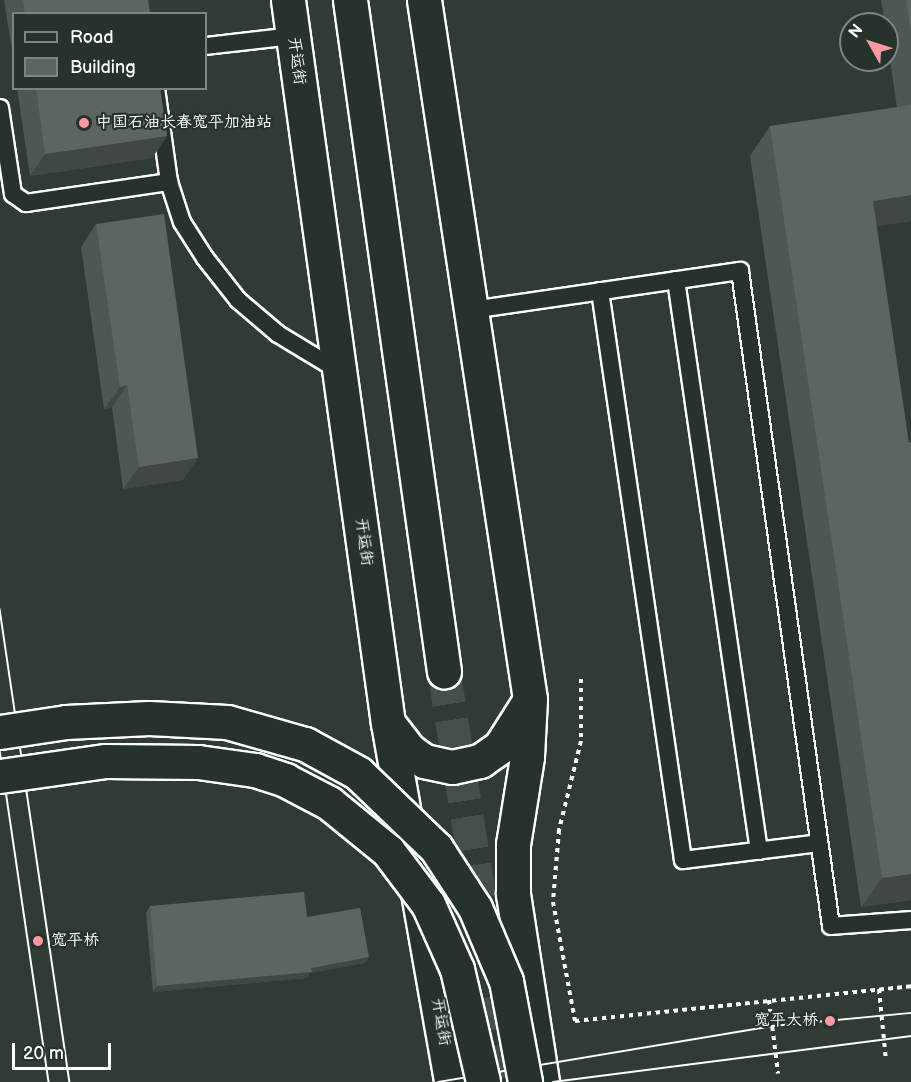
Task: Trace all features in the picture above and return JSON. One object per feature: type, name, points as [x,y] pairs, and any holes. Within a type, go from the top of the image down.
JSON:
[{"type":"main road","name":"开运街","points":[[288,0],[388,723],[451,1082]]},
{"type":"main road","points":[[350,0],[444,671]]},
{"type":"main road","points":[[424,0],[530,699],[527,757],[513,844],[513,894],[542,1082]]},
{"type":"main road","points":[[388,723],[409,750],[424,761],[452,767],[480,761],[500,747],[530,699]]},
{"type":"main road","points":[[0,732],[66,722],[137,718],[227,722],[305,744],[358,773],[382,793],[435,848],[470,899],[506,981],[525,1082]]},
{"type":"main road","points":[[0,776],[106,761],[208,763],[255,770],[285,780],[329,803],[388,851],[428,904],[457,969],[483,1082]]},
{"type":"lane","points":[[207,46],[293,36]]},
{"type":"lane","points":[[156,90],[170,182],[182,222],[205,258],[238,300],[278,334],[339,371]]},
{"type":"lane","points":[[0,108],[13,194],[26,203],[170,182]]},
{"type":"lane","points":[[472,310],[740,271],[831,926],[911,920]]},
{"type":"lane","points":[[676,280],[759,851]]},
{"type":"lane","points":[[600,291],[683,860],[819,843]]},
{"type":"path","points":[[580,679],[581,741],[559,830],[553,902],[575,1021],[911,986]]},
{"type":"path","points":[[879,989],[886,1060]]},
{"type":"path","points":[[769,1000],[778,1073]]},
{"type":"building","points":[[23,0],[148,0],[150,12],[25,12]]},
{"type":"building","points":[[906,0],[911,0],[911,33]]},
{"type":"building","name":"中国石油长春宽平加油站","points":[[36,90],[160,90],[167,136],[45,154]]},
{"type":"building","points":[[911,105],[911,195],[873,201],[909,443],[911,442],[911,874],[882,878],[770,126]]},
{"type":"building","points":[[164,214],[198,458],[139,467],[127,385],[120,387],[96,224]]},
{"type":"building","points":[[304,892],[307,917],[360,908],[369,957],[311,968],[312,972],[157,986],[150,906]]},
{"type":"tunnel","points":[[444,671],[484,924]]},
{"type":"tunnel","points":[[494,996],[506,1082]]},
{"type":"tram line","points":[[0,609],[70,1082]]},
{"type":"tram line","points":[[0,750],[49,1082]]},
{"type":"tram line","points":[[438,1082],[773,1026],[911,1013]]},
{"type":"tram line","points":[[553,1082],[911,1036]]},
{"type":"place","name":"中国石油长春宽平加油站","points":[[84,123]]},
{"type":"place","name":"宽平桥","points":[[38,941]]},
{"type":"place","name":"宽平大桥","points":[[830,1021]]}]
